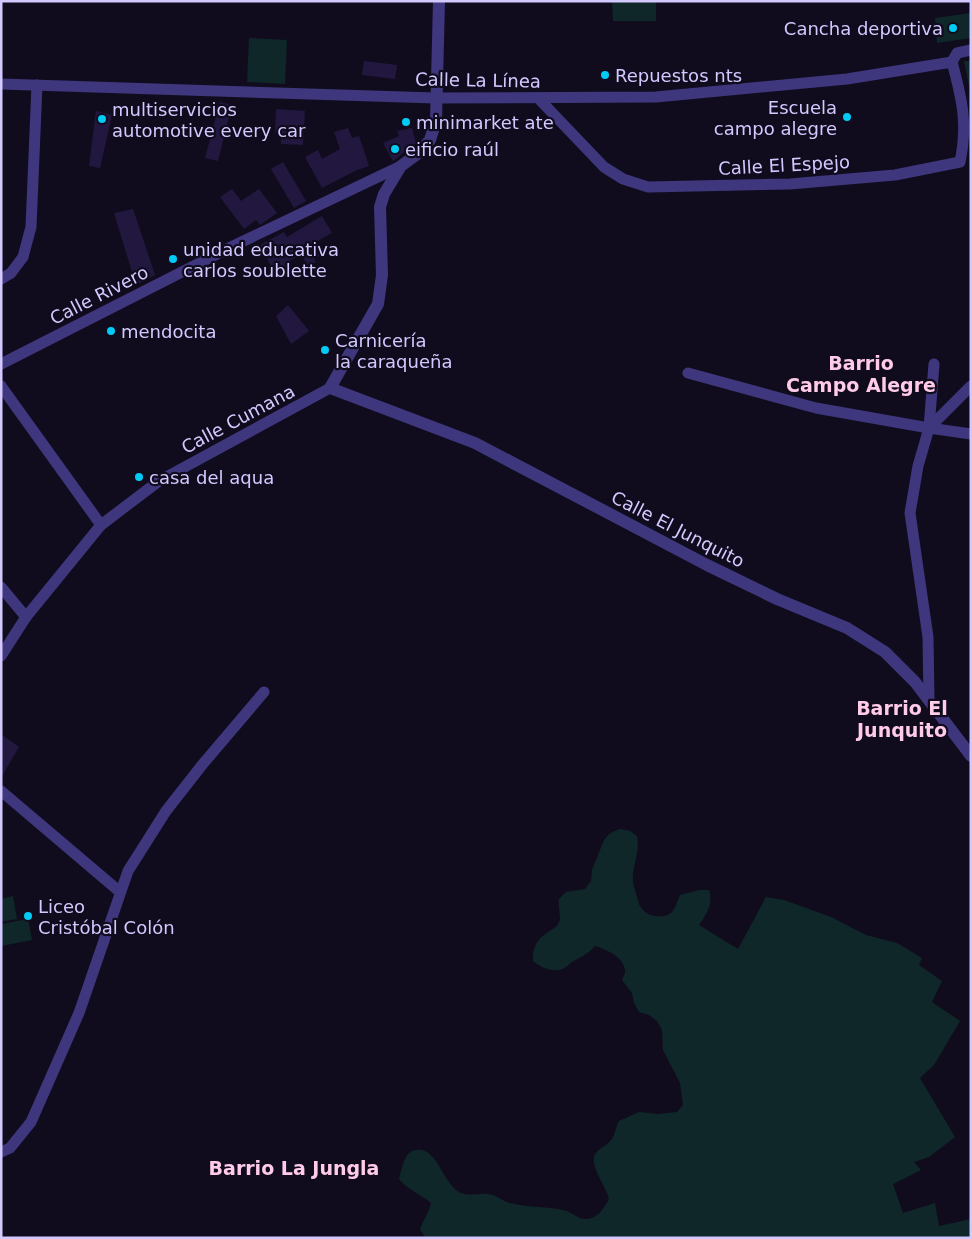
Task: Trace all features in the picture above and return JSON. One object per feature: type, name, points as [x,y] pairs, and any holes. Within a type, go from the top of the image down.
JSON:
[{"type":"street","points":[[330,388],[378,304],[382,275],[380,207],[384,194],[401,166],[416,155],[430,140],[436,121],[435,98],[439,1]]},
{"type":"street","points":[[952,62],[957,53],[971,50]]},
{"type":"street","name":"Calle La Línea","points":[[1,84],[435,98],[656,97],[847,79],[952,62]]},
{"type":"street","name":"Calle El Espejo","points":[[539,99],[604,167],[623,179],[648,187],[790,184],[895,175],[966,163],[962,105],[952,62]]},
{"type":"street","points":[[1,279],[12,273],[23,257],[31,227],[37,85]]},
{"type":"street","name":"Calle Rivero","points":[[1,364],[233,246],[401,166]]},
{"type":"street","points":[[930,701],[928,637],[910,513],[918,466],[929,428],[934,364]]},
{"type":"street","points":[[688,373],[816,408],[971,434]]},
{"type":"street","points":[[1,386],[101,525]]},
{"type":"street","points":[[929,428],[971,386]]},
{"type":"street","name":"Calle Cumana","points":[[1,656],[26,617],[101,525],[159,481],[330,388]]},
{"type":"street","name":"Calle El Junquito","points":[[330,388],[475,443],[707,565],[776,599],[847,628],[885,652],[915,682],[971,756]]},
{"type":"street","points":[[1,588],[26,617]]},
{"type":"street","points":[[1,1152],[10,1148],[32,1122],[80,1013],[128,871],[166,811],[264,692]]},
{"type":"street","points":[[1,791],[120,892]]},
{"type":"green space","points":[[612,1],[656,1],[656,21],[613,21]]},
{"type":"green space","name":"Cancha deportiva","points":[[971,13],[971,38],[937,43],[935,18]]},
{"type":"green space","points":[[249,38],[287,40],[285,84],[247,82]]},
{"type":"green space","points":[[964,61],[971,61],[971,96]]},
{"type":"green space","points":[[620,829],[630,831],[637,836],[638,849],[633,875],[634,887],[642,909],[654,916],[663,916],[671,913],[680,895],[699,890],[709,890],[710,905],[699,925],[738,949],[766,897],[784,900],[831,917],[866,935],[897,943],[922,958],[919,965],[942,981],[932,1002],[960,1021],[934,1065],[920,1078],[955,1137],[929,1157],[914,1162],[921,1170],[893,1184],[903,1213],[935,1203],[939,1226],[971,1219],[971,1238],[426,1238],[420,1230],[431,1203],[399,1179],[405,1158],[411,1151],[422,1150],[428,1152],[437,1162],[453,1187],[463,1194],[489,1194],[508,1202],[524,1206],[560,1209],[579,1218],[588,1219],[598,1214],[609,1199],[596,1170],[594,1158],[595,1154],[612,1139],[619,1121],[639,1112],[658,1114],[677,1112],[683,1105],[680,1083],[663,1050],[662,1030],[657,1021],[649,1015],[639,1012],[634,1003],[632,993],[622,980],[625,973],[619,958],[595,946],[565,968],[558,970],[546,969],[533,961],[537,943],[558,924],[560,919],[559,899],[566,892],[585,889],[591,881],[592,870],[604,840],[610,833]]},
{"type":"green space","points":[[13,896],[17,919],[1,922],[1,899]]},
{"type":"green space","points":[[28,919],[32,940],[1,946],[1,924]]},
{"type":"building","points":[[364,61],[397,65],[395,79],[362,75]]},
{"type":"building","points":[[220,102],[232,105],[218,161],[205,158]]},
{"type":"building","points":[[276,109],[305,111],[303,145],[281,144],[281,134],[275,133]]},
{"type":"building","points":[[96,111],[112,115],[100,168],[89,166]]},
{"type":"building","points":[[348,128],[352,138],[359,136],[369,166],[322,188],[305,157],[318,150],[322,159],[340,149],[334,132]]},
{"type":"building","points":[[412,128],[416,143],[393,161],[383,143],[399,136],[397,131]]},
{"type":"building","points":[[283,162],[306,201],[294,208],[271,169]]},
{"type":"building","points":[[232,189],[241,201],[259,189],[277,213],[260,225],[256,220],[244,229],[220,197]]},
{"type":"building","points":[[133,209],[155,275],[136,285],[114,213]]},
{"type":"building","points":[[322,216],[332,233],[316,242],[323,254],[314,259],[316,262],[309,266],[301,255],[285,263],[290,272],[278,279],[260,245],[284,232],[287,237]]},
{"type":"building","points":[[288,305],[309,331],[291,344],[276,316]]},
{"type":"building","points":[[1,734],[19,747],[1,778]]},
{"type":"place","name":"Cancha deportiva","points":[[953,28]]},
{"type":"place","name":"Repuestos nts","points":[[605,75]]},
{"type":"place","name":"Escuela campo alegre","points":[[847,117]]},
{"type":"place","name":"multiservicios automotive every car","points":[[102,119]]},
{"type":"place","name":"minimarket ate","points":[[406,122]]},
{"type":"place","name":"eificio raúl","points":[[395,149]]},
{"type":"place","name":"unidad educativa carlos soublette","points":[[173,259]]},
{"type":"place","name":"mendocita","points":[[111,331]]},
{"type":"place","name":"Carnicería la caraqueña","points":[[325,350]]},
{"type":"place","name":"casa del aqua","points":[[139,477]]},
{"type":"place","name":"Liceo Cristóbal Colón","points":[[28,916]]},
{"type":"district","name":"Barrio Campo Alegre","points":[[861,374]]},
{"type":"district","name":"Barrio El Junquito","points":[[902,719]]},
{"type":"district","name":"Barrio La Jungla","points":[[294,1168]]}]
